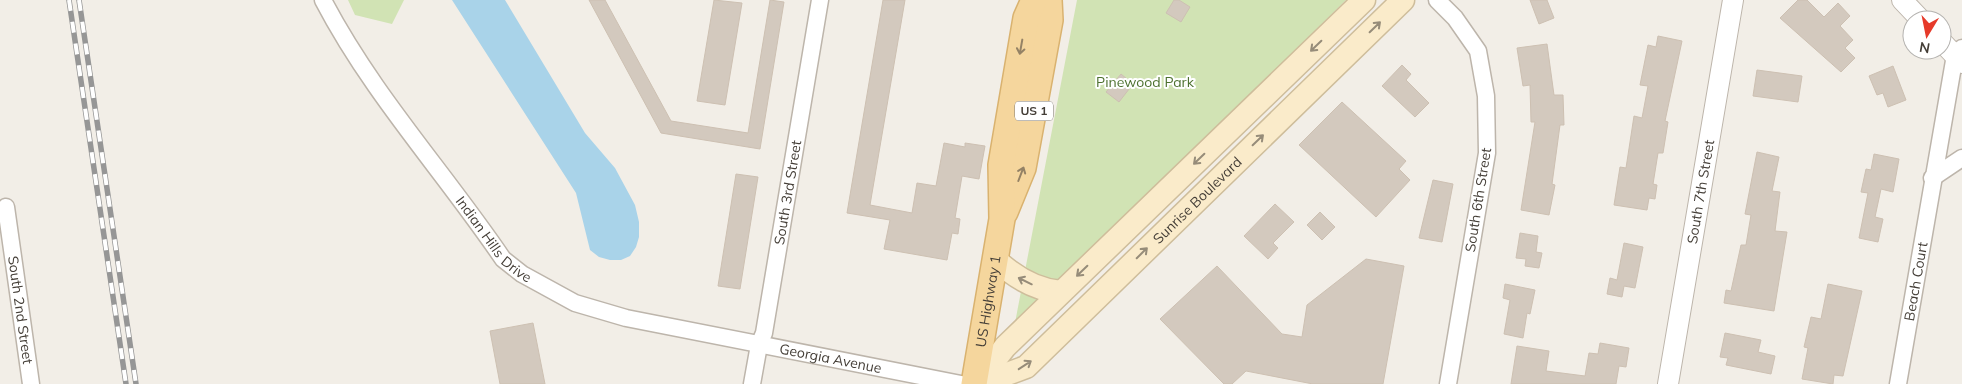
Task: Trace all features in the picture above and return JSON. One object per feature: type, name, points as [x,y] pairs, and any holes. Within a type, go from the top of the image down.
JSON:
[{"type":"main road","name":"US Highway 1","points":[[975,384],[1002,219],[1001,165],[1026,18],[1034,0]]},
{"type":"main road","name":"US Highway 1","points":[[1002,219],[1023,168],[1050,20],[1049,0]]},
{"type":"main road","name":"Sunrise Boulevard","points":[[975,384],[1005,347],[1364,0]]},
{"type":"main road","name":"Sunrise Boulevard","points":[[980,384],[1026,367],[1403,0]]},
{"type":"main road","points":[[995,259],[1021,280],[1047,290],[1061,292]]},
{"type":"street","name":"Indian Hills Drive","points":[[323,0],[338,29],[375,86],[503,259],[522,274],[575,303],[626,318],[759,345]]},
{"type":"street","name":"South 3rd Street","points":[[752,384],[759,345],[764,334],[820,0]]},
{"type":"street","name":"South 6th Street","points":[[1437,0],[1455,18],[1478,51],[1486,96],[1487,153],[1448,384]]},
{"type":"street","name":"South 7th Street","points":[[1668,384],[1733,0]]},
{"type":"street","points":[[1902,0],[1912,10]]},
{"type":"street","name":"Beach Court","points":[[1898,384],[1955,52]]},
{"type":"street","points":[[1932,178],[1962,158]]},
{"type":"street","name":"South 2nd Street","points":[[6,207],[32,384]]},
{"type":"street","name":"Georgia Avenue","points":[[759,345],[961,384]]},
{"type":"green space","points":[[348,0],[404,0],[392,24],[355,15]]},
{"type":"green space","name":"Pinewood Park","points":[[1077,0],[1346,0],[1014,328]]},
{"type":"water","points":[[452,0],[505,0],[585,133],[615,168],[635,205],[639,222],[639,237],[636,247],[630,256],[621,260],[610,260],[599,257],[590,250],[576,193]]},
{"type":"building","points":[[589,0],[605,0],[671,121],[748,133],[770,0],[784,2],[760,149],[661,133]]},
{"type":"building","points":[[714,0],[742,3],[725,105],[697,101]]},
{"type":"building","points":[[883,0],[905,0],[870,205],[912,213],[917,183],[936,186],[944,143],[965,147],[965,143],[985,146],[979,179],[962,176],[955,218],[960,219],[958,234],[952,233],[947,260],[884,249],[890,220],[847,213]]},
{"type":"building","points":[[1174,0],[1179,0],[1190,7],[1181,22],[1166,13]]},
{"type":"building","points":[[1530,0],[1547,0],[1554,18],[1539,24]]},
{"type":"building","points":[[1798,0],[1807,0],[1824,17],[1838,3],[1850,16],[1840,26],[1853,40],[1845,48],[1855,58],[1841,72],[1780,18]]},
{"type":"building","points":[[1658,36],[1682,41],[1665,121],[1668,122],[1663,153],[1658,153],[1653,184],[1657,185],[1655,199],[1649,198],[1647,210],[1614,205],[1620,167],[1626,168],[1634,116],[1642,118],[1648,86],[1640,85],[1648,45],[1656,47]]},
{"type":"building","points":[[1547,44],[1554,95],[1563,95],[1564,125],[1560,125],[1552,184],[1555,185],[1549,215],[1521,210],[1535,122],[1531,122],[1530,85],[1523,86],[1517,48]]},
{"type":"building","points":[[1402,65],[1411,74],[1406,80],[1429,103],[1415,117],[1382,86]]},
{"type":"building","points":[[1893,66],[1906,100],[1888,107],[1883,93],[1877,95],[1869,76]]},
{"type":"building","points":[[1757,70],[1802,76],[1798,102],[1753,96]]},
{"type":"building","points":[[1121,74],[1133,84],[1119,102],[1106,92]]},
{"type":"building","points":[[1342,102],[1406,161],[1399,169],[1410,180],[1376,217],[1299,145]]},
{"type":"building","points":[[1757,152],[1779,157],[1772,191],[1780,192],[1775,231],[1787,232],[1774,311],[1724,303],[1726,290],[1731,291],[1741,245],[1746,245],[1751,215],[1745,214]]},
{"type":"building","points":[[1874,154],[1899,159],[1893,192],[1881,189],[1875,217],[1883,219],[1878,242],[1859,238],[1868,193],[1861,192],[1866,169],[1871,170]]},
{"type":"building","points":[[736,174],[758,177],[740,289],[718,286]]},
{"type":"building","points":[[1433,180],[1453,184],[1442,242],[1419,238]]},
{"type":"building","points":[[1275,204],[1294,222],[1273,243],[1278,248],[1268,259],[1244,236]]},
{"type":"building","points":[[1320,212],[1335,227],[1322,240],[1307,225]]},
{"type":"building","points":[[1520,233],[1538,236],[1536,252],[1542,253],[1539,268],[1525,266],[1526,259],[1516,258]]},
{"type":"building","points":[[1624,243],[1643,247],[1635,288],[1624,286],[1622,297],[1607,294],[1610,278],[1617,280]]},
{"type":"building","points":[[1366,259],[1404,266],[1383,384],[1313,384],[1246,371],[1232,384],[1224,384],[1160,319],[1217,266],[1282,334],[1302,337],[1307,305]]},
{"type":"building","points":[[1505,284],[1535,290],[1530,314],[1527,313],[1523,338],[1504,334],[1510,300],[1503,298]]},
{"type":"building","points":[[1828,284],[1862,291],[1843,376],[1834,375],[1833,384],[1802,379],[1808,348],[1804,347],[1811,317],[1821,319]]},
{"type":"building","points":[[533,323],[545,384],[500,384],[490,331]]},
{"type":"building","points":[[1725,333],[1761,340],[1758,352],[1775,356],[1771,374],[1726,365],[1728,358],[1720,357]]},
{"type":"building","points":[[1600,343],[1629,348],[1626,367],[1619,366],[1616,384],[1511,384],[1517,346],[1549,351],[1546,371],[1585,376],[1589,353],[1598,354]]},
{"type":"railway","points":[[69,0],[126,384]]},
{"type":"railway","points":[[79,0],[136,384]]}]
